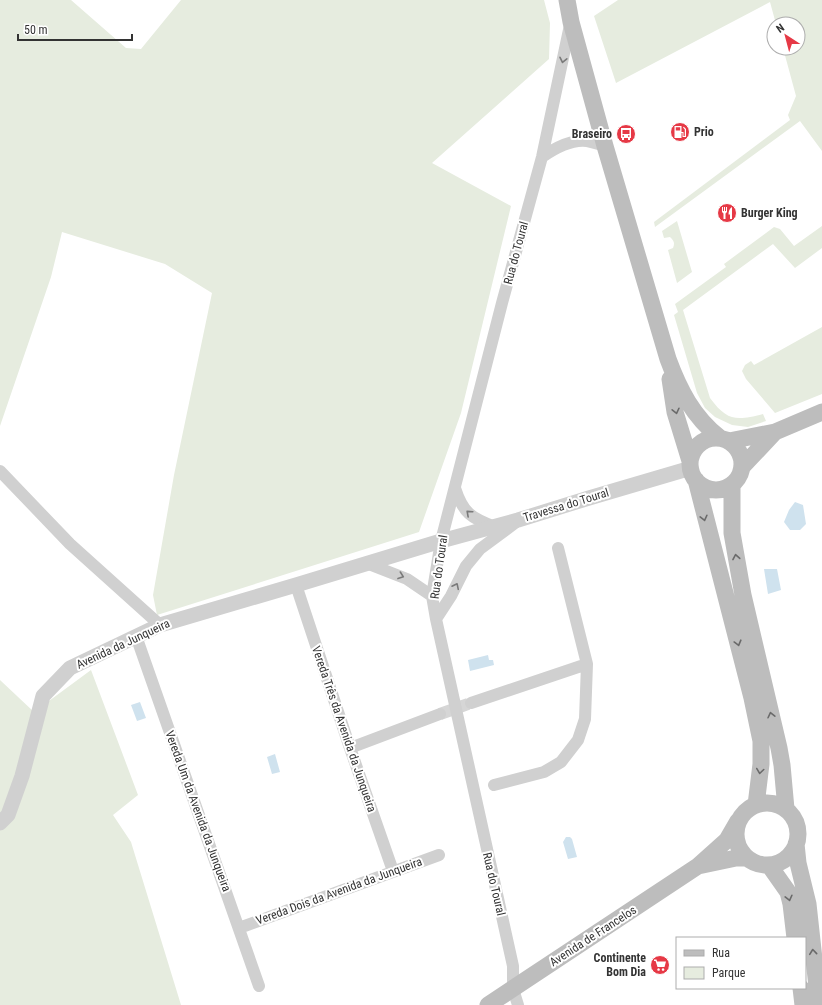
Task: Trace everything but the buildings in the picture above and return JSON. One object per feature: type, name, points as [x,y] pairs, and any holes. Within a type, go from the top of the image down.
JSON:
[{"type":"main road","points":[[560,0],[571,22]]},
{"type":"main road","points":[[567,0],[571,22],[605,146],[668,358],[676,380],[693,410],[708,429],[725,440],[736,446],[740,452],[742,460],[742,467],[737,480],[725,488],[717,490],[709,489],[702,485],[692,469],[693,453],[697,446],[704,441],[712,438],[725,440],[775,432],[822,412]]},
{"type":"main road","points":[[668,358],[670,385],[675,412],[692,469],[752,698],[758,727],[761,764],[756,805]]},
{"type":"main road","points":[[742,467],[775,432]]},
{"type":"main road","points":[[732,484],[732,533],[743,595],[779,748],[786,809]]},
{"type":"main road","points":[[763,803],[771,803],[786,809],[797,825],[798,834],[796,844],[792,852],[786,859],[769,865],[761,865],[747,858],[740,850],[736,841],[735,831],[738,821],[748,808],[763,803]]},
{"type":"main road","name":"Avenida de Francelos","points":[[488,1005],[698,866],[727,840],[738,821]]},
{"type":"main road","points":[[796,844],[798,863],[808,904],[819,1005]]},
{"type":"main road","name":"Avenida de Francelos","points":[[698,866],[736,858],[747,858]]},
{"type":"main road","points":[[769,865],[788,892],[795,937]]},
{"type":"main road","points":[[800,989],[803,1005]]},
{"type":"street","name":"Rua do Toural","points":[[518,1005],[513,988],[513,966],[432,596],[441,541],[502,303],[542,156],[571,22]]},
{"type":"street","points":[[542,156],[574,141],[587,141],[605,146]]},
{"type":"street","name":"Travessa do Toural","points":[[441,541],[495,527],[589,498],[692,469]]},
{"type":"street","points":[[0,471],[70,544],[160,625]]},
{"type":"street","points":[[455,488],[459,502],[467,512],[478,520],[495,527]]},
{"type":"street","points":[[436,619],[451,596],[466,566],[480,549],[518,520]]},
{"type":"street","name":"Avenida da Junqueira","points":[[0,823],[8,815],[22,776],[43,696],[70,668],[160,625],[296,586],[366,563],[441,541]]},
{"type":"street","points":[[494,785],[544,772],[560,762],[578,740],[585,719],[587,664],[558,548]]},
{"type":"street","points":[[366,563],[407,579],[432,596]]},
{"type":"street","name":"Vereda Três da Avenida da Junqueira","points":[[296,586],[393,872]]},
{"type":"street","name":"Vereda Um da Avenida da Junqueira","points":[[136,636],[259,986]]},
{"type":"street","points":[[471,703],[587,664]]},
{"type":"street","points":[[350,748],[440,714]]},
{"type":"street","name":"Vereda Dois da Avenida da Junqueira","points":[[239,928],[439,855]]},
{"type":"green space","points":[[0,0],[71,0],[126,48],[141,49],[181,0],[544,0],[550,23],[549,59],[432,163],[511,206],[461,413],[419,532],[157,615],[153,595],[174,475],[212,293],[165,264],[62,232],[51,277],[0,426]]},
{"type":"green space","points":[[618,0],[822,0],[822,151],[800,121],[655,227],[654,222],[790,120],[788,115],[796,96],[785,56],[806,56],[806,16],[774,16],[770,2],[616,83],[594,16]]},
{"type":"green space","points":[[677,221],[692,272],[677,283],[668,250],[673,248],[674,242],[670,237],[664,238],[662,231]]},
{"type":"green space","points":[[822,226],[822,248],[795,268],[773,244],[683,310],[710,398],[716,406],[727,415],[746,418],[763,414],[766,421],[748,427],[732,425],[715,417],[705,408],[697,393],[674,315],[678,312],[675,304],[726,267],[724,264],[774,227],[780,229],[794,246]]},
{"type":"green space","points":[[822,327],[822,394],[775,413],[746,379],[742,371],[745,365],[751,361],[754,365]]},
{"type":"green space","points":[[91,670],[138,795],[113,815],[131,842],[181,1005],[0,1005],[0,680],[34,712]]},
{"type":"water","points":[[795,502],[803,505],[806,524],[800,530],[790,530],[784,522],[789,510]]},
{"type":"water","points":[[764,569],[777,569],[781,590],[768,594]]},
{"type":"water","points":[[488,655],[489,660],[493,660],[494,665],[470,671],[468,660]]},
{"type":"water","points":[[140,702],[146,718],[137,721],[131,705]]},
{"type":"water","points":[[275,754],[280,772],[272,774],[267,757]]},
{"type":"water","points":[[566,837],[570,837],[572,839],[577,857],[568,859],[563,842]]},
{"type":"tunnel","points":[[440,714],[471,703]]},
{"type":"place","name":"Prio","points":[[680,132]]},
{"type":"place","name":"Braseiro","points":[[626,134]]},
{"type":"place","name":"Burger King","points":[[727,213]]},
{"type":"place","name":"Continente Bom Dia","points":[[660,965]]}]
